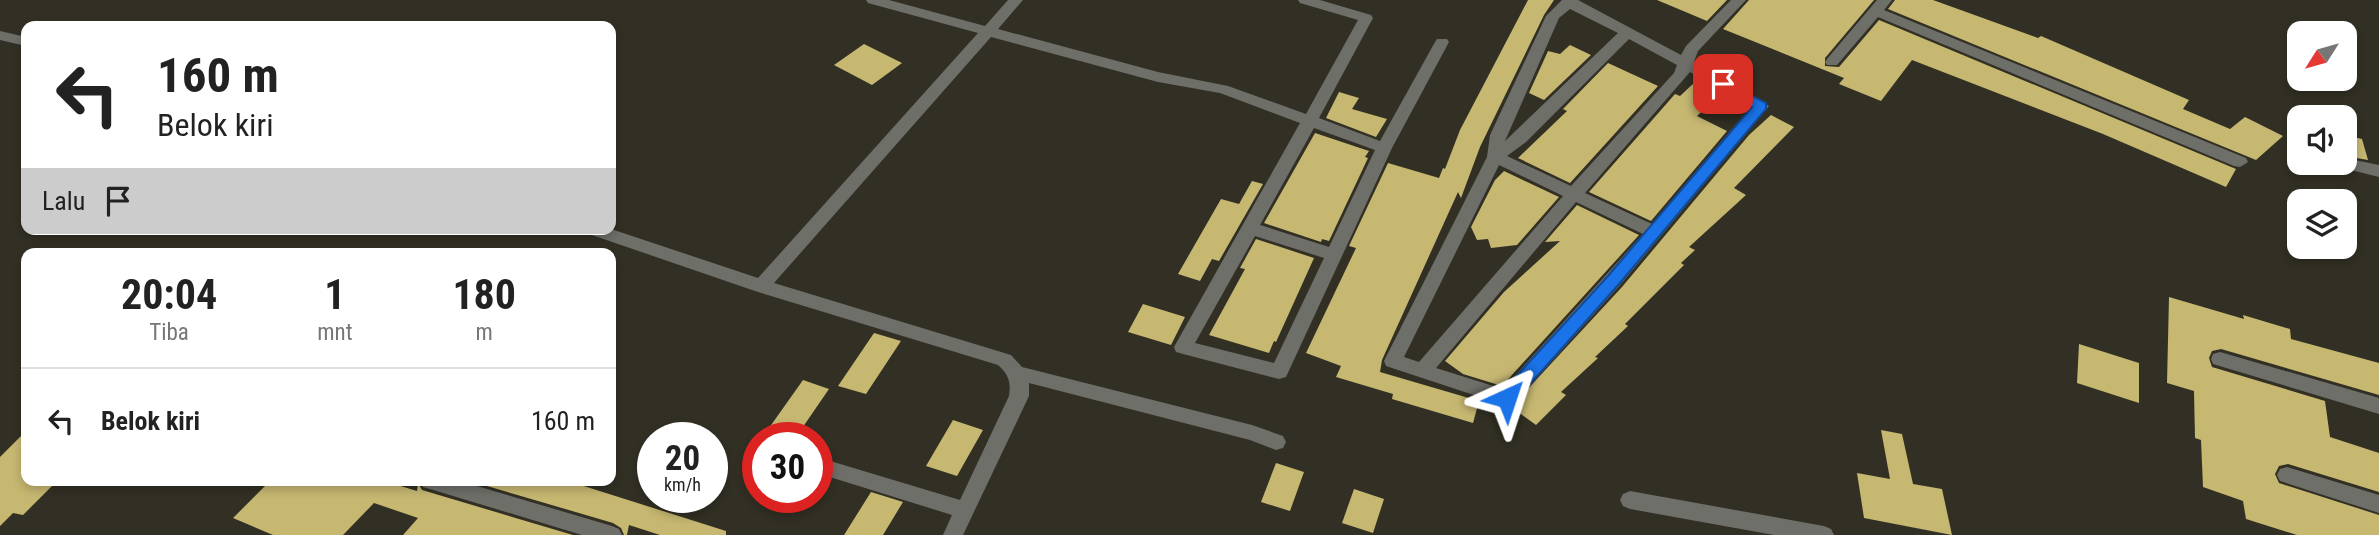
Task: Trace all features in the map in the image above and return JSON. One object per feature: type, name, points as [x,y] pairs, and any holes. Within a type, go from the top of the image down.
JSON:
[{"type":"street","points":[[873,0],[1158,77],[1223,89],[1384,148]]},
{"type":"street","points":[[761,286],[1016,0]]},
{"type":"street","points":[[1305,0],[1366,18],[1252,229],[1183,347],[1279,372],[1384,148],[1442,41]]},
{"type":"street","points":[[1422,371],[1574,194],[1681,75],[1691,49],[1738,0]]},
{"type":"street","points":[[1569,1],[1628,32],[1761,106],[1614,280],[1507,398],[1393,361],[1495,157],[1498,135],[1553,16],[1569,1]]},
{"type":"street","points":[[1832,62],[1880,6],[2240,162]]},
{"type":"street","points":[[1495,157],[1520,138],[1628,32]]},
{"type":"street","points":[[0,35],[21,41]]},
{"type":"street","points":[[1495,157],[1653,232]]},
{"type":"street","points":[[2357,166],[2379,171]]},
{"type":"street","points":[[1252,229],[1333,254]]},
{"type":"street","points":[[610,235],[761,286],[1004,360],[1018,373],[1252,433],[1276,442]]},
{"type":"street","points":[[2220,359],[2379,406]]},
{"type":"street","points":[[953,535],[1019,396],[1021,382],[1018,373]]},
{"type":"street","points":[[833,470],[965,510]]},
{"type":"street","points":[[2287,475],[2379,504]]},
{"type":"street","points":[[447,486],[612,535]]},
{"type":"street","points":[[1630,500],[1824,535]]},
{"type":"building","points":[[1528,0],[1554,0],[1544,15],[1480,147],[1461,198],[1458,192],[1382,360],[1380,372],[1479,401],[1473,423],[1392,399],[1393,394],[1336,377],[1341,366],[1306,353],[1356,248],[1349,246],[1388,163],[1439,178],[1460,130]]},
{"type":"building","points":[[1657,0],[1727,0],[1707,21]]},
{"type":"building","points":[[1749,0],[1874,0],[1825,58],[1825,66],[1839,67],[1879,20],[2236,169],[2226,187],[2103,134],[1912,60],[1881,101],[1839,84],[1844,78],[1723,29]]},
{"type":"building","points":[[1895,0],[1933,0],[2038,38],[2041,36],[2189,100],[2183,109],[2230,129],[2245,117],[2283,136],[2256,160],[1888,9]]},
{"type":"building","points":[[864,44],[902,63],[872,85],[834,65]]},
{"type":"building","points":[[1570,45],[1591,55],[1544,100],[1529,93],[1548,51],[1560,54]]},
{"type":"building","points":[[1608,63],[1658,86],[1570,183],[1518,158],[1567,111],[1563,109]]},
{"type":"building","points":[[1694,83],[1719,95],[1697,116],[1727,131],[1651,221],[1589,192],[1675,94],[1680,96]]},
{"type":"building","points":[[1339,92],[1359,98],[1352,109],[1387,119],[1376,137],[1326,118]]},
{"type":"building","points":[[1771,115],[1794,127],[1734,188],[1746,195],[1689,247],[1695,250],[1681,263],[1684,265],[1625,324],[1628,326],[1595,357],[1598,358],[1561,392],[1566,395],[1536,425],[1511,407],[1622,287],[1749,135]]},
{"type":"building","points":[[1315,133],[1369,151],[1329,241],[1322,239],[1321,242],[1264,223]]},
{"type":"building","points":[[2357,138],[2362,139],[2368,160],[2357,158]]},
{"type":"building","points":[[1504,171],[1559,197],[1517,245],[1491,248],[1488,239],[1477,240],[1471,227],[1495,180]]},
{"type":"building","points":[[1252,181],[1263,184],[1219,261],[1212,259],[1200,281],[1178,274],[1221,199],[1239,204]]},
{"type":"building","points":[[1577,205],[1639,235],[1502,386],[1463,374],[1445,361],[1504,292],[1560,241],[1545,242]]},
{"type":"building","points":[[1256,239],[1314,258],[1269,353],[1209,335],[1245,269],[1240,268]]},
{"type":"building","points":[[2169,297],[2290,329],[2291,339],[2379,363],[2379,395],[2221,349],[2212,351],[2209,358],[2212,367],[2325,401],[2330,437],[2379,453],[2379,492],[2288,464],[2279,466],[2275,474],[2279,483],[2379,515],[2379,535],[2297,535],[2246,519],[2243,501],[2203,487],[2201,440],[2195,438],[2194,391],[2167,383]]},
{"type":"building","points":[[1143,304],[1185,317],[1171,345],[1128,332]]},
{"type":"building","points":[[874,333],[901,341],[866,394],[838,386]]},
{"type":"building","points":[[2079,344],[2139,363],[2139,403],[2077,383]]},
{"type":"building","points":[[803,380],[829,389],[806,422],[773,422]]},
{"type":"building","points":[[953,420],[983,430],[957,476],[926,466]]},
{"type":"building","points":[[1881,430],[1902,434],[1913,484],[1942,489],[1952,535],[1864,518],[1857,473],[1890,479]]},
{"type":"building","points":[[21,436],[21,486],[52,486],[23,515],[13,513],[0,526],[0,457]]},
{"type":"building","points":[[1276,463],[1304,472],[1290,511],[1261,502]]},
{"type":"building","points":[[265,486],[400,486],[417,491],[420,486],[422,490],[573,535],[403,535],[418,518],[374,503],[343,535],[273,535],[233,518]]},
{"type":"building","points":[[487,486],[584,486],[637,503],[637,513],[669,513],[726,531],[726,535],[660,535],[629,525],[627,535],[624,535],[621,528],[613,523]]},
{"type":"building","points":[[1354,489],[1384,499],[1373,533],[1342,523]]},
{"type":"building","points":[[871,492],[903,502],[883,535],[844,535]]},
{"type":"route","points":[[1507,398],[1614,280],[1761,106],[1723,84]]}]
